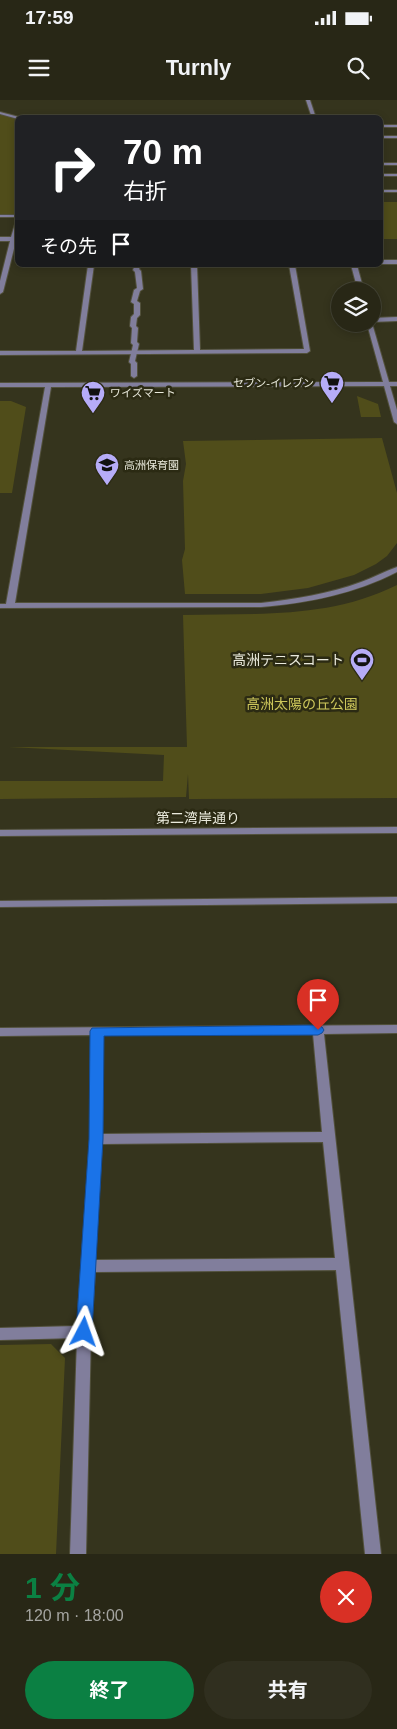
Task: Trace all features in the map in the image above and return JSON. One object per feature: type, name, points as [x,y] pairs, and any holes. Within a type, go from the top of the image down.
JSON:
[{"type":"street","points":[[308,100],[313,115]]},
{"type":"street","points":[[0,113],[15,117]]},
{"type":"street","points":[[383,126],[397,126]]},
{"type":"street","points":[[383,137],[397,137]]},
{"type":"street","points":[[383,164],[397,164]]},
{"type":"street","points":[[383,175],[397,175]]},
{"type":"street","points":[[383,191],[397,191]]},
{"type":"street","points":[[0,216],[15,216]]},
{"type":"street","points":[[0,291],[15,230]]},
{"type":"street","points":[[0,239],[12,239]]},
{"type":"street","points":[[383,262],[397,262]]},
{"type":"street","points":[[79,352],[91,267]]},
{"type":"street","points":[[134,376],[134,363],[132,362],[136,344],[135,328],[133,326],[137,309],[134,296],[137,295],[137,290],[140,289],[138,271],[136,270],[137,267]]},
{"type":"street","points":[[194,267],[197,352]]},
{"type":"street","points":[[0,353],[307,351],[292,267]]},
{"type":"street","points":[[355,267],[359,282]]},
{"type":"street","points":[[381,320],[397,319]]},
{"type":"street","points":[[372,332],[397,422]]},
{"type":"street","points":[[10,606],[48,384]]},
{"type":"street","points":[[0,385],[397,384]]},
{"type":"street","points":[[0,606],[261,605],[327,596],[355,588],[397,569]]},
{"type":"street","name":"第二湾岸通り","points":[[0,833],[397,830]]},
{"type":"street","points":[[0,904],[397,900]]},
{"type":"street","points":[[0,1032],[397,1029]]},
{"type":"street","points":[[318,1030],[372,1554]]},
{"type":"street","points":[[78,1554],[84,1332],[96,1139],[97,1031]]},
{"type":"street","points":[[96,1139],[329,1137]]},
{"type":"street","points":[[89,1266],[342,1264]]},
{"type":"street","points":[[0,1334],[84,1332]]},
{"type":"green space","points":[[0,114],[15,118],[15,214],[0,214]]},
{"type":"green space","points":[[383,202],[397,202],[397,239],[383,239]]},
{"type":"green space","points":[[357,396],[378,404],[381,417],[361,417]]},
{"type":"green space","points":[[0,401],[11,401],[26,407],[12,493],[0,493]]},
{"type":"green space","points":[[382,438],[397,493],[397,543],[387,556],[354,575],[308,588],[261,594],[185,594],[182,560],[185,549],[183,481],[186,464],[183,441]]},
{"type":"green space","name":"高洲太陽の丘公園","points":[[397,585],[397,798],[189,799],[188,774],[186,797],[0,799],[0,781],[163,781],[164,755],[9,747],[187,747],[183,615],[265,614],[319,609],[371,596]]},
{"type":"green space","points":[[51,1344],[65,1358],[56,1554],[0,1554],[0,1345]]},
{"type":"place","name":"セブン-イレブン","points":[[332,404]]},
{"type":"place","name":"ワイズマート","points":[[93,414]]},
{"type":"place","name":"高洲保育園","points":[[107,486]]},
{"type":"place","name":"高洲テニスコート","points":[[362,681]]},
{"type":"route","points":[[84,1332],[96,1139],[97,1031],[318,1030]]}]
